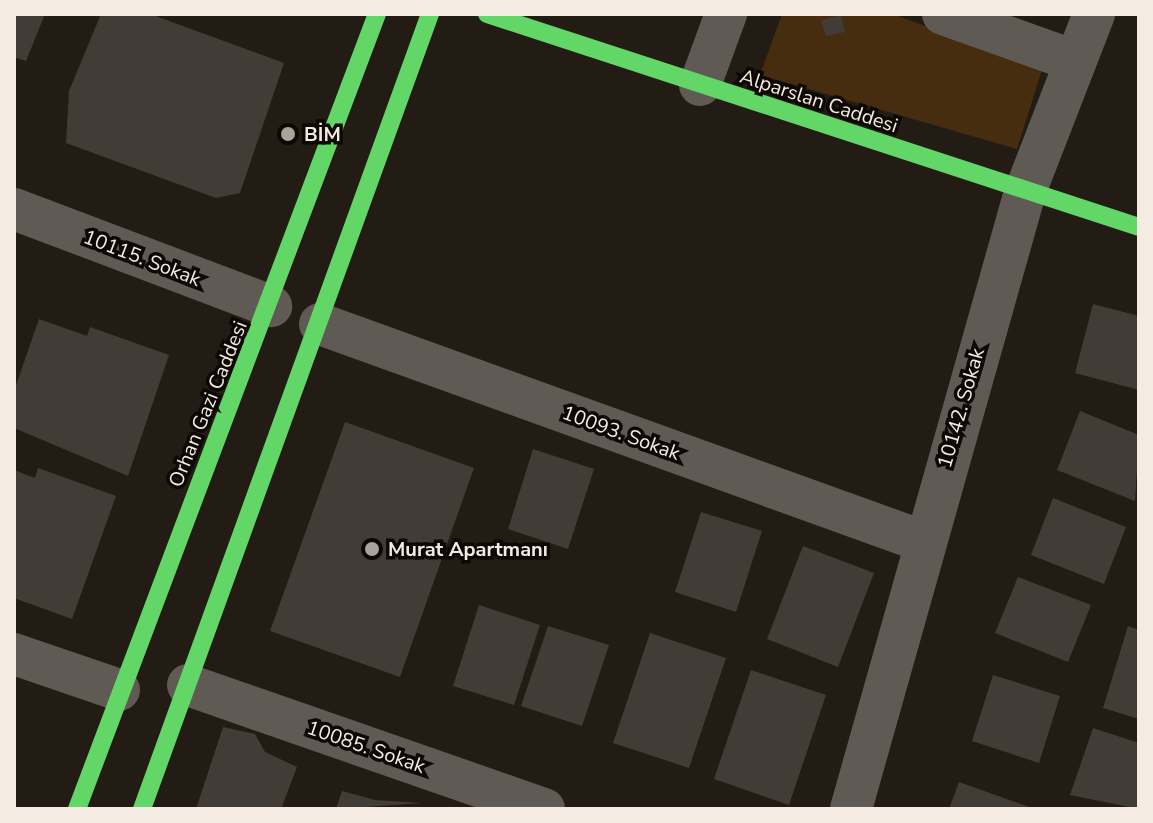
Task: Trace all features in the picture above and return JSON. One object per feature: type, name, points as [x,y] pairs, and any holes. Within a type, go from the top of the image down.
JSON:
[{"type":"street","name":"Orhan Gazi Caddesi","points":[[77,809],[119,690],[271,306],[377,14]]},
{"type":"street","points":[[142,809],[430,14]]},
{"type":"street","name":"Alparslan Caddesi","points":[[487,14],[1139,227]]},
{"type":"street","points":[[700,85],[726,14]]},
{"type":"street","points":[[943,14],[1075,61]]},
{"type":"street","name":"10142. Sokak","points":[[851,809],[922,541],[1025,192],[1094,14]]},
{"type":"street","name":"10115. Sokak","points":[[14,209],[271,306]]},
{"type":"street","name":"10093. Sokak","points":[[320,324],[922,541]]},
{"type":"street","points":[[14,654],[119,690]]},
{"type":"street","name":"10085. Sokak","points":[[188,685],[544,809]]},
{"type":"shaded area","points":[[782,14],[893,14],[1042,70],[1017,149],[760,75]]},
{"type":"building","points":[[14,14],[45,14],[26,61],[14,57]]},
{"type":"building","points":[[101,14],[150,14],[284,63],[240,193],[216,198],[66,143],[69,91]]},
{"type":"building","points":[[841,15],[845,32],[826,36],[821,20]]},
{"type":"building","points":[[1093,304],[1139,316],[1139,390],[1075,373]]},
{"type":"building","points":[[39,319],[87,336],[90,327],[169,355],[128,476],[14,428],[14,391]]},
{"type":"building","points":[[1080,411],[1139,435],[1135,501],[1057,470]]},
{"type":"building","name":"Murat Apartmanı","points":[[345,422],[474,468],[400,677],[270,631]]},
{"type":"building","points":[[533,449],[594,469],[568,549],[508,529]]},
{"type":"building","points":[[38,468],[116,496],[72,619],[14,598],[14,470],[35,478]]},
{"type":"building","points":[[1053,498],[1126,527],[1104,584],[1031,555]]},
{"type":"building","points":[[701,512],[762,531],[736,612],[675,592]]},
{"type":"building","points":[[803,546],[874,573],[838,667],[767,639]]},
{"type":"building","points":[[1018,577],[1091,605],[1068,662],[995,633]]},
{"type":"building","points":[[479,605],[540,625],[514,705],[453,686]]},
{"type":"building","points":[[548,626],[609,645],[582,726],[521,706]]},
{"type":"building","points":[[1128,626],[1139,630],[1139,719],[1103,708]]},
{"type":"building","points":[[650,633],[726,658],[689,768],[613,743]]},
{"type":"building","points":[[751,670],[826,695],[789,805],[714,779]]},
{"type":"building","points":[[993,675],[1060,696],[1039,763],[972,741]]},
{"type":"building","points":[[223,727],[255,734],[265,752],[297,767],[281,809],[196,809]]},
{"type":"building","points":[[1093,728],[1139,743],[1139,809],[1070,795]]},
{"type":"building","points":[[959,782],[1035,809],[949,809]]},
{"type":"building","points":[[342,791],[375,800],[422,803],[336,809]]},
{"type":"traffic: fast","points":[[77,809],[377,14]]},
{"type":"traffic: fast","points":[[142,809],[430,14]]},
{"type":"traffic: fast","points":[[487,14],[1139,227]]},
{"type":"place","name":"BİM","points":[[288,134]]},
{"type":"place","name":"Murat Apartmanı","points":[[372,549]]}]
